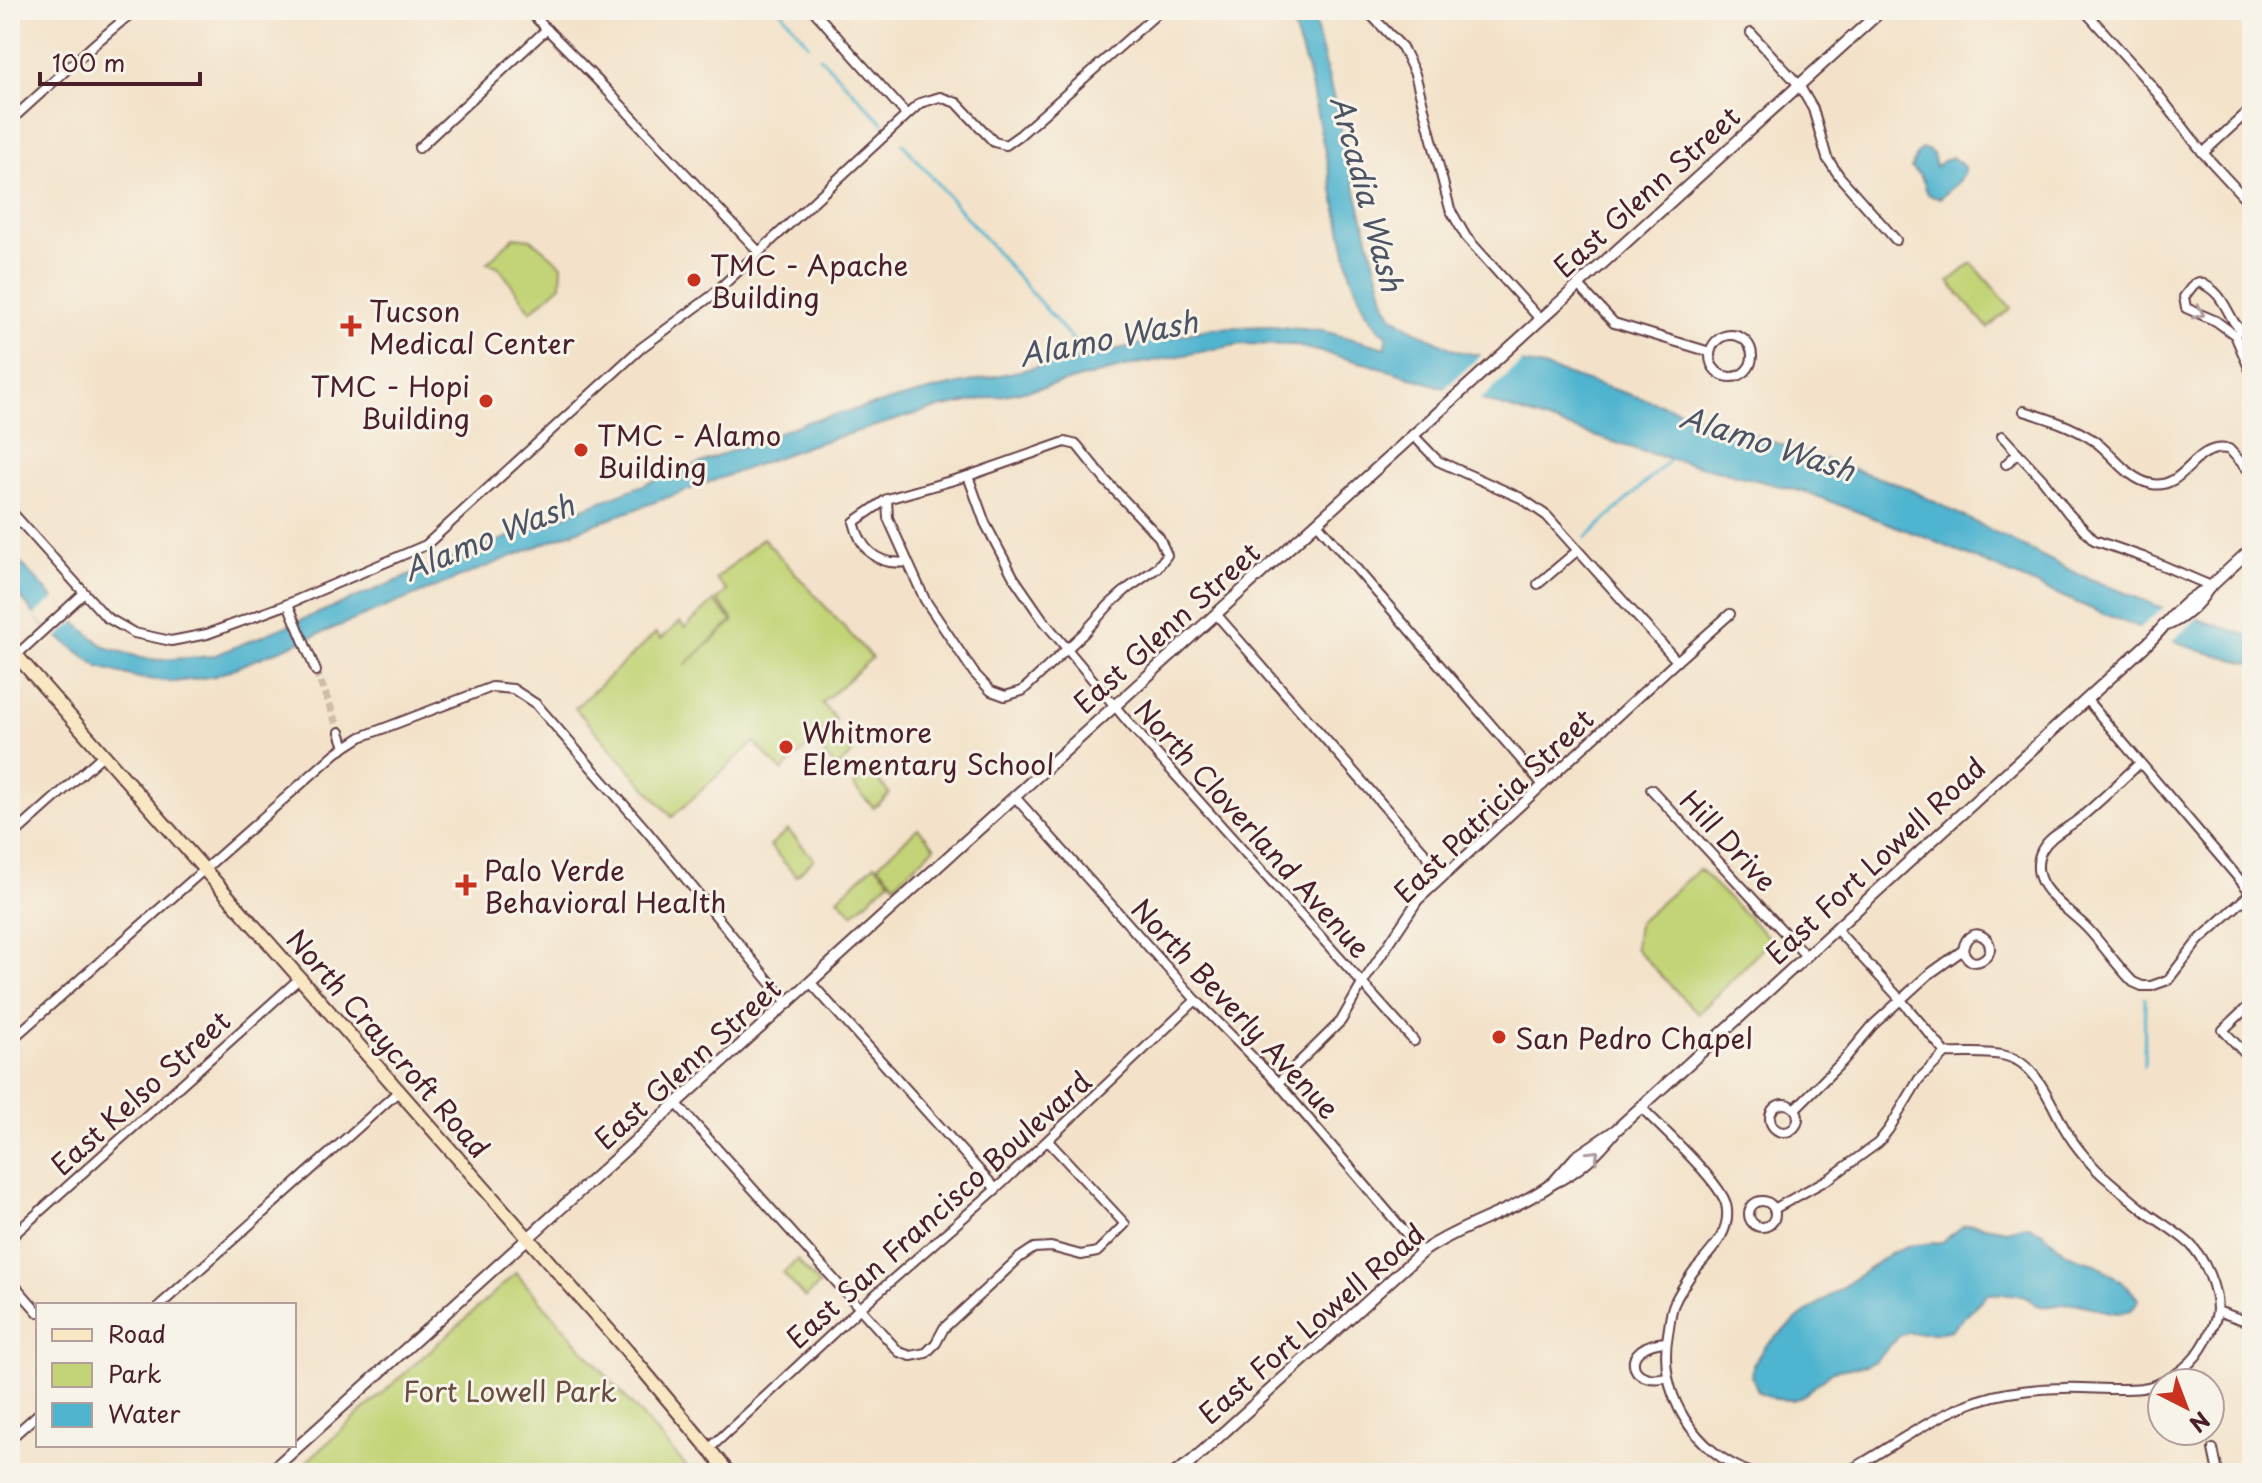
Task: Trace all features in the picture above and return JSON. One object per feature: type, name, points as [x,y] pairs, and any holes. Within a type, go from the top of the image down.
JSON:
[{"type":"main road","name":"North Craycroft Road","points":[[12,654],[104,754],[529,1239],[729,1473]]},
{"type":"street","points":[[10,121],[97,42],[128,16],[141,10]]},
{"type":"street","points":[[528,10],[759,252]]},
{"type":"street","points":[[813,10],[906,114]]},
{"type":"street","points":[[10,510],[106,617],[134,633],[171,641],[207,634],[288,604],[426,545],[641,348],[710,297],[920,103],[940,97],[957,103],[994,142],[1006,145],[1161,10]]},
{"type":"street","points":[[1366,10],[1402,47],[1415,74],[1450,209],[1466,237],[1540,319]]},
{"type":"street","name":"East Glenn Street","points":[[269,1473],[1882,10]]},
{"type":"street","points":[[2084,10],[2151,85],[2203,153],[2252,206]]},
{"type":"street","points":[[419,148],[547,29]]},
{"type":"street","points":[[1751,33],[1799,85],[1813,109],[1827,158],[1840,177],[1896,240]]},
{"type":"street","points":[[2203,153],[2252,108]]},
{"type":"street","points":[[2252,342],[2236,325],[2212,288],[2199,282],[2194,284],[2184,297],[2186,308],[2216,321],[2235,335],[2252,375]]},
{"type":"street","points":[[1578,285],[1614,323],[1710,352]]},
{"type":"street","points":[[1732,334],[1740,336],[1752,350],[1751,361],[1741,374],[1733,377],[1722,375],[1714,369],[1710,352],[1717,340],[1732,334]]},
{"type":"street","points":[[2252,384],[2252,402]]},
{"type":"street","points":[[2024,411],[2055,420],[2093,440],[2129,473],[2153,484],[2180,476],[2215,449],[2229,449],[2252,474]]},
{"type":"street","points":[[1413,435],[1438,461],[1521,498],[1547,516],[1677,661]]},
{"type":"street","points":[[2002,436],[2094,540],[2143,557],[2209,587]]},
{"type":"street","points":[[887,499],[888,518],[925,600],[974,673],[991,691],[1005,696],[1022,691],[1068,650],[1109,605],[1157,568],[1167,555],[1159,537],[1077,445],[1065,442],[968,476],[887,499],[854,522],[858,539],[876,558],[891,564],[907,562]]},
{"type":"street","points":[[2006,464],[2018,453]]},
{"type":"street","name":"North Cloverland Avenue","points":[[968,476],[985,523],[1014,578],[1068,650],[1414,1041]]},
{"type":"street","points":[[1317,523],[1543,785]]},
{"type":"street","name":"East Fort Lowell Road","points":[[1177,1473],[1422,1252],[1445,1237],[1553,1183],[1576,1157],[1616,1130],[2147,644],[2167,625],[2169,618],[2203,596],[2252,548]]},
{"type":"street","points":[[1538,584],[1577,551]]},
{"type":"street","points":[[12,654],[84,593]]},
{"type":"street","points":[[288,604],[316,671]]},
{"type":"street","points":[[1216,614],[1444,875]]},
{"type":"street","name":"East Patricia Street","points":[[1278,1083],[1341,1021],[1418,900],[1730,614]]},
{"type":"street","points":[[10,1041],[345,747],[361,737],[492,687],[513,689],[536,704],[646,830],[788,1004]]},
{"type":"street","points":[[2086,699],[2252,893],[2198,941],[2168,980],[2151,986],[2133,982],[2087,928],[2054,900],[2043,886],[2039,871],[2042,850],[2049,842],[2140,763]]},
{"type":"street","points":[[340,732],[345,747]]},
{"type":"street","points":[[10,838],[104,754]]},
{"type":"street","name":"Hill Drive","points":[[1651,789],[1806,956]]},
{"type":"street","name":"North Beverly Avenue","points":[[1015,797],[1196,1000],[1278,1083],[1422,1252]]},
{"type":"street","points":[[1836,929],[1946,1053]]},
{"type":"street","points":[[1795,1109],[1843,1061],[1873,1025],[1928,975],[1963,950]]},
{"type":"street","name":"East Kelso Street","points":[[10,1238],[300,978]]},
{"type":"street","points":[[811,983],[996,1189]]},
{"type":"street","name":"East San Francisco Boulevard","points":[[709,1449],[859,1309],[996,1189],[1196,1000]]},
{"type":"street","points":[[2252,1003],[2223,1030],[2252,1061]]},
{"type":"street","points":[[1774,1209],[1830,1178],[1878,1143],[1919,1079],[1946,1053],[1988,1052],[2010,1056],[2031,1072],[2048,1093],[2066,1131],[2103,1176],[2191,1245],[2214,1288],[2217,1311],[2210,1335],[2198,1355],[2164,1381],[2144,1388],[2061,1388],[2008,1393],[1980,1400],[1940,1416],[1845,1473]]},
{"type":"street","points":[[162,1303],[399,1091]]},
{"type":"street","points":[[677,1104],[859,1309],[899,1352],[911,1356],[926,1353],[944,1328],[1019,1258],[1034,1248],[1051,1247],[1081,1255],[1097,1252],[1125,1224],[1048,1141]]},
{"type":"street","points":[[1641,1107],[1718,1187],[1726,1205],[1726,1226],[1717,1245],[1691,1275],[1673,1307],[1666,1342],[1667,1377],[1675,1404],[1690,1428],[1710,1450],[1752,1473]]},
{"type":"street","points":[[10,1280],[36,1310]]},
{"type":"street","points":[[2217,1311],[2252,1323]]},
{"type":"street","points":[[1666,1342],[1653,1343],[1640,1349],[1634,1357],[1635,1369],[1640,1375],[1649,1379],[1667,1377]]},
{"type":"street","points":[[10,1439],[36,1416]]},
{"type":"street","points":[[2213,1449],[2218,1473]]},
{"type":"green space","points":[[514,237],[531,239],[562,265],[561,285],[531,311],[498,266],[487,263]]},
{"type":"green space","points":[[1972,263],[2011,308],[1988,328],[1949,282]]},
{"type":"green space","points":[[763,538],[872,658],[822,703],[836,720],[782,771],[754,742],[672,817],[575,708],[656,633],[661,639],[680,622],[685,628],[714,601],[732,621],[685,665],[734,621],[717,600],[727,591],[716,579]]},
{"type":"green space","points":[[835,733],[853,753],[837,768],[818,748]]},
{"type":"green space","points":[[870,771],[890,794],[874,808],[853,786]]},
{"type":"green space","points":[[918,828],[935,847],[895,884],[878,865]]},
{"type":"green space","points":[[788,830],[814,859],[796,876],[770,846]]},
{"type":"green space","points":[[875,864],[890,880],[853,914],[838,898]]},
{"type":"green space","points":[[1699,869],[1771,940],[1698,1014],[1635,948],[1638,923]]},
{"type":"green space","points":[[797,1260],[819,1285],[805,1298],[783,1273]]},
{"type":"green space","name":"Fort Lowell Park","points":[[516,1273],[692,1473],[294,1473]]},
{"type":"water","name":"Alamo Wash","points":[[1288,10],[1312,10],[1386,305],[1392,315],[1408,327],[1456,351],[1543,367],[1903,486],[2078,574],[2155,605],[2252,637],[2252,664],[2201,651],[2094,610],[1932,540],[1808,493],[1648,453],[1379,367],[1294,345],[1241,344],[1137,364],[1049,386],[929,410],[808,446],[565,535],[215,676],[174,682],[139,678],[99,667],[45,627],[10,585],[10,551],[77,624],[105,647],[159,660],[213,656],[421,571],[806,422],[937,389],[1213,328],[1270,326],[1323,331],[1386,348],[1387,334],[1380,330],[1366,311],[1351,276],[1308,71]]},
{"type":"water","points":[[1922,149],[1931,153],[1936,167],[1952,157],[1965,171],[1958,183],[1940,198],[1928,193],[1923,180],[1911,168]]},
{"type":"water","points":[[1974,1224],[2006,1230],[2026,1225],[2043,1232],[2067,1254],[2093,1263],[2111,1274],[2138,1299],[2134,1307],[2119,1313],[2072,1303],[2041,1306],[2020,1296],[1987,1294],[1951,1330],[1899,1336],[1875,1361],[1833,1371],[1804,1395],[1793,1400],[1775,1399],[1758,1391],[1752,1376],[1753,1365],[1765,1346],[1801,1316],[1891,1253],[1907,1246],[1942,1242],[1963,1226]]},
{"type":"pier","points":[[1484,352],[1522,362],[1478,402],[1442,391]]},
{"type":"pier","points":[[55,598],[76,621],[56,639],[34,615]]},
{"type":"pier","points":[[2166,605],[2200,616],[2170,643],[2137,631]]},
{"type":"waterway","points":[[780,10],[808,44]]},
{"type":"waterway","points":[[820,57],[883,123]]},
{"type":"waterway","points":[[903,144],[1089,359]]},
{"type":"waterway","points":[[1586,538],[1674,456]]},
{"type":"waterway","points":[[2144,1067],[2145,998]]},
{"type":"tunnel","points":[[316,671],[340,732]]},
{"type":"place","name":"TMC - Apache Building","points":[[694,280]]},
{"type":"place","name":"Tucson Medical Center","points":[[351,326]]},
{"type":"place","name":"TMC - Hopi Building","points":[[486,401]]},
{"type":"place","name":"TMC - Alamo Building","points":[[581,450]]},
{"type":"place","name":"Whitmore Elementary School","points":[[786,747]]},
{"type":"place","name":"Palo Verde Behavioral Health","points":[[466,885]]},
{"type":"place","name":"San Pedro Chapel","points":[[1499,1037]]},
{"type":"water label","name":"Arcadia Wash","points":[[1368,193]]}]
